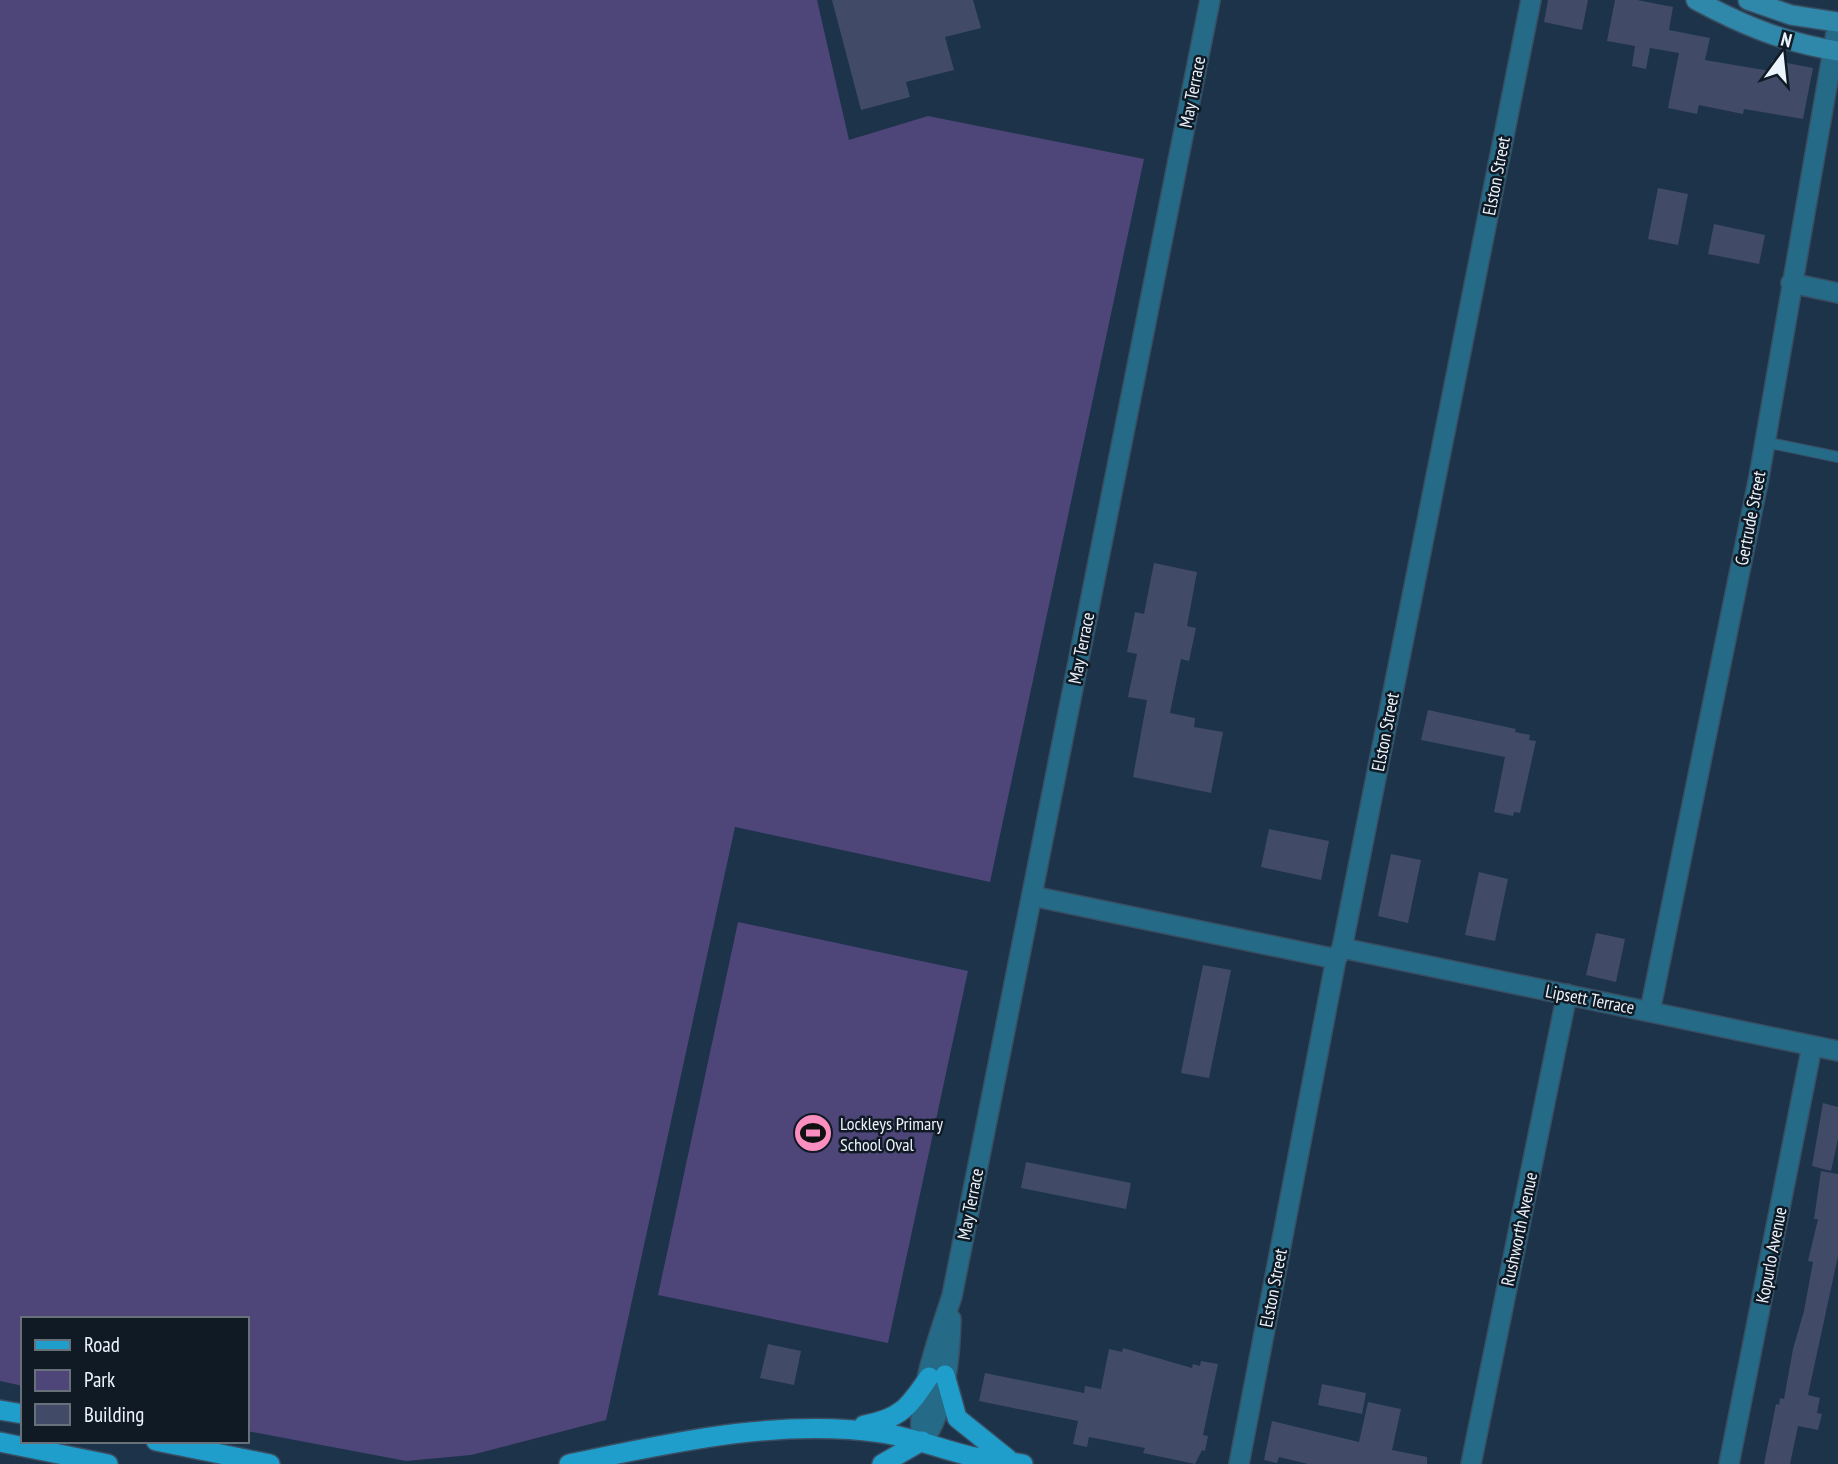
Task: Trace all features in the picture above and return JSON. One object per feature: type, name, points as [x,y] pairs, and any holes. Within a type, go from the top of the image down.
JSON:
[{"type":"main road","points":[[1696,0],[1731,19],[1787,41],[1835,51]]},
{"type":"main road","points":[[1748,0],[1791,15],[1838,22]]},
{"type":"main road","points":[[835,1430],[895,1417],[937,1376],[957,1418],[1018,1463]]},
{"type":"main road","points":[[0,1410],[21,1414]]},
{"type":"main road","points":[[569,1464],[662,1443],[743,1433],[835,1430],[881,1433],[922,1441],[969,1455],[1018,1463]]},
{"type":"main road","points":[[883,1464],[922,1441]]},
{"type":"main road","points":[[922,1441],[943,1464]]},
{"type":"main road","points":[[0,1442],[108,1464]]},
{"type":"main road","points":[[166,1443],[270,1464]]},
{"type":"street","name":"May Terrace","points":[[922,1441],[933,1429],[937,1376],[952,1296],[1210,0]]},
{"type":"street","name":"Elston Street","points":[[1239,1464],[1531,0]]},
{"type":"street","name":"Gertrude Street","points":[[1650,1011],[1765,442],[1838,22]]},
{"type":"street","points":[[1791,283],[1838,293]]},
{"type":"street","name":"Lipsett Terrace","points":[[1032,896],[1567,995],[1838,1051]]},
{"type":"street","name":"Rushworth Avenue","points":[[1471,1464],[1567,995]]},
{"type":"street","name":"Kopurlo Avenue","points":[[1729,1464],[1812,1046]]},
{"type":"lane","points":[[1765,442],[1838,457]]},
{"type":"green space","points":[[0,0],[817,0],[849,140],[928,116],[1144,159],[990,882],[735,827],[606,1420],[471,1455],[406,1461],[248,1431],[248,1317],[21,1317],[21,1386],[0,1381]]},
{"type":"green space","name":"Lockleys Primary School Oval","points":[[738,922],[968,971],[888,1343],[658,1295]]},
{"type":"building","points":[[832,0],[973,0],[981,28],[945,37],[954,70],[906,82],[910,97],[861,110]]},
{"type":"building","points":[[1548,0],[1588,0],[1582,30],[1544,22]]},
{"type":"building","points":[[1615,0],[1637,0],[1673,7],[1669,30],[1710,38],[1705,60],[1770,71],[1772,60],[1813,68],[1803,119],[1744,109],[1743,114],[1699,105],[1697,114],[1668,108],[1679,53],[1650,48],[1646,69],[1632,66],[1635,46],[1607,41]]},
{"type":"building","points":[[1658,188],[1688,194],[1678,245],[1648,239]]},
{"type":"building","points":[[1714,224],[1765,235],[1759,264],[1708,254]]},
{"type":"building","points":[[1154,563],[1197,572],[1187,626],[1196,628],[1189,661],[1181,659],[1170,713],[1195,718],[1194,727],[1223,732],[1211,793],[1133,777],[1147,700],[1128,697],[1137,654],[1127,652],[1135,612],[1144,614]]},
{"type":"building","points":[[1428,710],[1516,729],[1515,732],[1530,735],[1529,740],[1536,741],[1520,813],[1514,812],[1513,816],[1494,812],[1505,757],[1421,740]]},
{"type":"building","points":[[1269,829],[1329,841],[1321,880],[1261,867]]},
{"type":"building","points":[[1391,854],[1421,860],[1408,923],[1378,916]]},
{"type":"building","points":[[1479,872],[1508,879],[1495,941],[1465,935]]},
{"type":"building","points":[[1596,933],[1625,939],[1616,982],[1586,975]]},
{"type":"building","points":[[1203,965],[1231,970],[1209,1078],[1181,1073]]},
{"type":"building","points":[[1823,1103],[1838,1107],[1838,1139],[1831,1171],[1812,1166]]},
{"type":"building","points":[[1026,1162],[1131,1183],[1126,1209],[1021,1188]]},
{"type":"building","points":[[1821,1171],[1838,1174],[1838,1256],[1808,1395],[1820,1398],[1817,1413],[1822,1414],[1818,1430],[1798,1426],[1790,1464],[1764,1464],[1776,1404],[1779,1405],[1780,1398],[1784,1399],[1793,1349],[1804,1311],[1813,1262],[1808,1261],[1818,1219],[1814,1219]]},
{"type":"building","points":[[768,1344],[801,1351],[794,1385],[760,1378]]},
{"type":"building","points":[[1123,1348],[1192,1368],[1193,1364],[1200,1366],[1201,1361],[1218,1364],[1203,1435],[1208,1436],[1205,1451],[1202,1450],[1195,1464],[1143,1453],[1145,1448],[1089,1437],[1087,1447],[1073,1444],[1078,1421],[979,1401],[985,1373],[1084,1393],[1085,1386],[1101,1389],[1109,1349],[1122,1352]]},
{"type":"building","points":[[1322,1384],[1366,1393],[1362,1414],[1318,1405]]},
{"type":"building","points":[[1368,1402],[1401,1409],[1392,1450],[1427,1457],[1427,1464],[1308,1464],[1279,1457],[1277,1463],[1264,1460],[1272,1421],[1359,1442]]},
{"type":"place","name":"Lockleys Primary School Oval","points":[[813,1133]]}]
